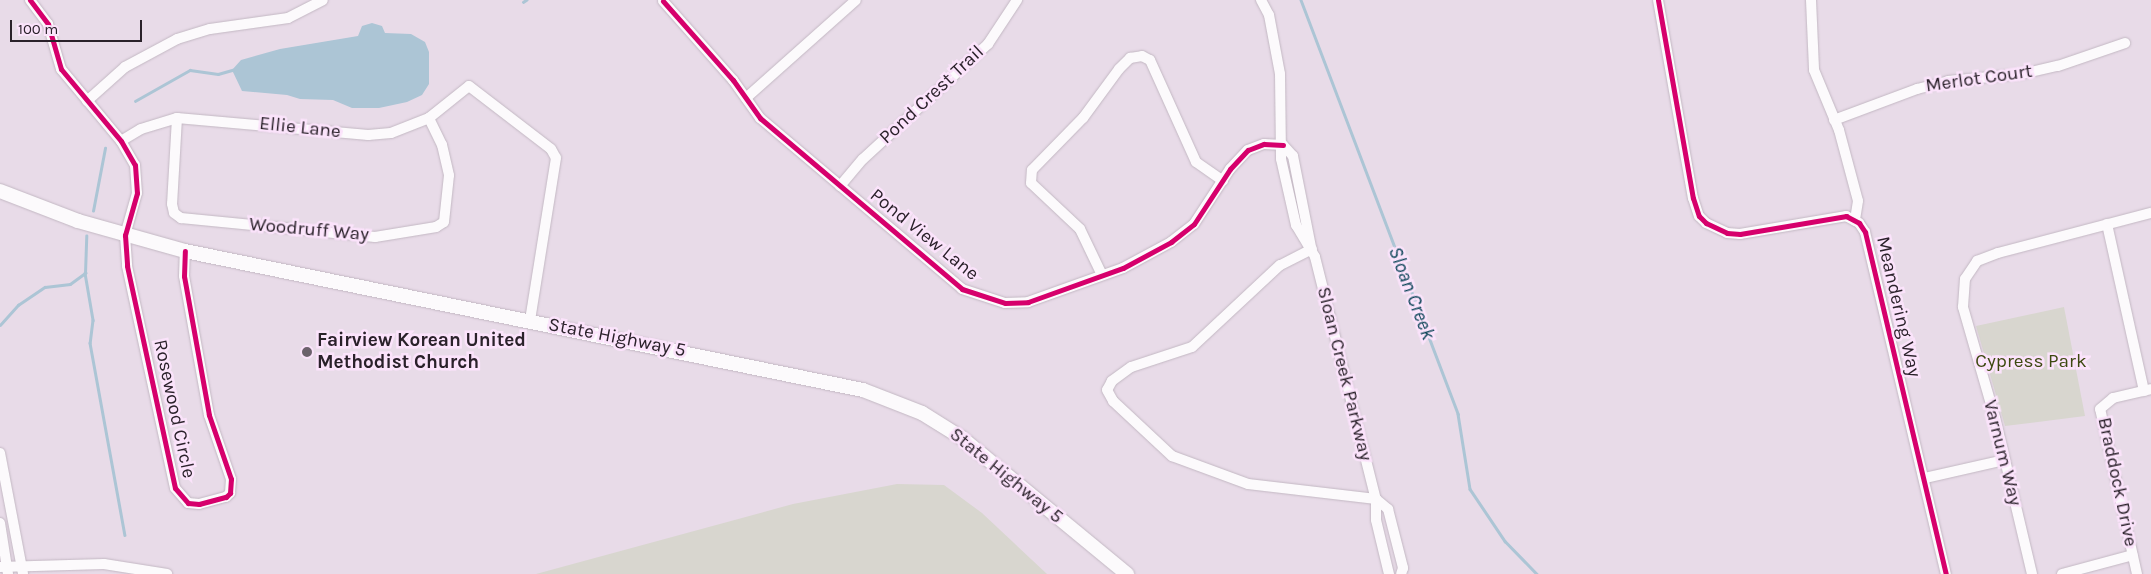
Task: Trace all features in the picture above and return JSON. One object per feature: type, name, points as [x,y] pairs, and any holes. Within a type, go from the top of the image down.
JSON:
[{"type":"main road","name":"State Highway 5","points":[[0,191],[60,215],[185,251],[849,386],[894,401],[936,421],[962,438],[1127,574]]},
{"type":"street","points":[[87,101],[125,67],[151,50],[177,38],[210,30],[288,18],[324,0]]},
{"type":"street","points":[[746,98],[856,0]]},
{"type":"street","name":"Pond Crest Trail","points":[[840,186],[863,160],[988,44],[1017,0]]},
{"type":"street","name":"Sloan Creek Parkway","points":[[1261,0],[1269,15],[1280,74],[1283,145],[1281,159],[1296,225],[1312,249],[1376,499],[1376,520],[1389,574]]},
{"type":"street","name":"Meandering Way","points":[[1658,0],[1693,198],[1699,216],[1716,230],[1740,234],[1840,216],[1855,220],[1865,232],[1925,478],[1946,574]]},
{"type":"street","points":[[1811,0],[1814,70],[1834,120],[1858,201],[1855,220]]},
{"type":"street","points":[[33,1],[48,24],[61,69],[131,154],[138,184],[125,235]]},
{"type":"street","name":"Pond View Lane","points":[[663,1],[746,98],[760,118],[962,289],[982,298],[1005,303],[1028,302],[1102,275],[1171,242],[1194,224],[1223,181],[1248,150],[1264,144],[1283,145]]},
{"type":"street","name":"Merlot Court","points":[[1834,120],[1917,89],[1948,81],[2022,74],[2058,66],[2125,43]]},
{"type":"street","points":[[1102,275],[1080,229],[1031,183],[1032,170],[1083,118],[1119,69],[1130,58],[1142,56],[1150,60],[1196,162],[1223,181]]},
{"type":"street","name":"Ellie Lane","points":[[121,141],[141,129],[176,118],[368,135],[391,133],[429,118],[469,86],[551,149],[556,158],[530,321]]},
{"type":"street","name":"Woodruff Way","points":[[176,118],[174,213],[181,218],[375,237],[436,227],[444,222],[449,175],[442,145],[429,118]]},
{"type":"street","name":"Varnum Way","points":[[2032,574],[2005,460],[1963,307],[1965,279],[1977,261],[1991,256],[2151,213]]},
{"type":"street","points":[[2107,224],[2148,390]]},
{"type":"street","name":"Rosewood Circle","points":[[125,235],[127,266],[175,488],[188,503],[199,504],[226,498],[230,493],[231,479],[209,415],[184,276],[185,251]]},
{"type":"street","points":[[1312,249],[1274,270],[1192,347],[1131,368],[1112,381],[1107,390],[1113,401],[1172,456],[1248,484],[1376,499]]},
{"type":"street","name":"Braddock Drive","points":[[2137,574],[2100,409],[2113,398],[2148,390]]},
{"type":"street","points":[[0,453],[20,571]]},
{"type":"street","points":[[1925,478],[2005,460]]},
{"type":"street","name":"Sloan Creek Parkway","points":[[1376,499],[1388,509],[1403,568],[1401,574]]},
{"type":"street","points":[[0,523],[5,569],[20,571],[104,564],[167,574]]},
{"type":"street","points":[[2062,574],[2102,569],[2133,555]]},
{"type":"green space","name":"Cypress Park","points":[[2064,307],[2085,416],[2005,426],[1976,326]]},
{"type":"green space","points":[[897,484],[944,485],[982,513],[1047,574],[536,574],[793,504]]},
{"type":"water","points":[[372,23],[382,26],[385,33],[411,34],[425,42],[429,52],[429,84],[422,95],[407,102],[379,108],[352,108],[333,100],[300,99],[287,95],[242,91],[232,70],[241,60],[280,49],[358,36],[362,26]]},
{"type":"waterway","name":"Sloan Creek","points":[[1301,0],[1458,414],[1470,489],[1505,541],[1537,574]]},
{"type":"waterway","points":[[135,101],[190,70],[218,74],[232,70]]},
{"type":"waterway","points":[[93,211],[105,148]]},
{"type":"waterway","points":[[0,325],[18,305],[45,287],[70,284],[85,273],[86,236]]},
{"type":"waterway","points":[[85,273],[93,320],[90,343],[125,535]]},
{"type":"cycle path","points":[[30,0],[48,24],[61,69],[121,141],[135,165],[137,193],[125,235],[127,266],[175,488],[188,503],[199,504],[226,497],[230,493],[231,479],[209,415],[184,276],[185,251]]},
{"type":"cycle path","points":[[1658,0],[1693,198],[1699,216],[1706,223],[1727,233],[1740,234],[1846,216],[1859,223],[1865,232],[1946,574]]},
{"type":"cycle path","points":[[663,1],[733,80],[760,118],[962,289],[1005,303],[1028,302],[1123,268],[1171,242],[1194,224],[1230,169],[1248,150],[1264,144],[1283,145]]},
{"type":"place","name":"Fairview Korean United Methodist Church","points":[[307,352]]}]
